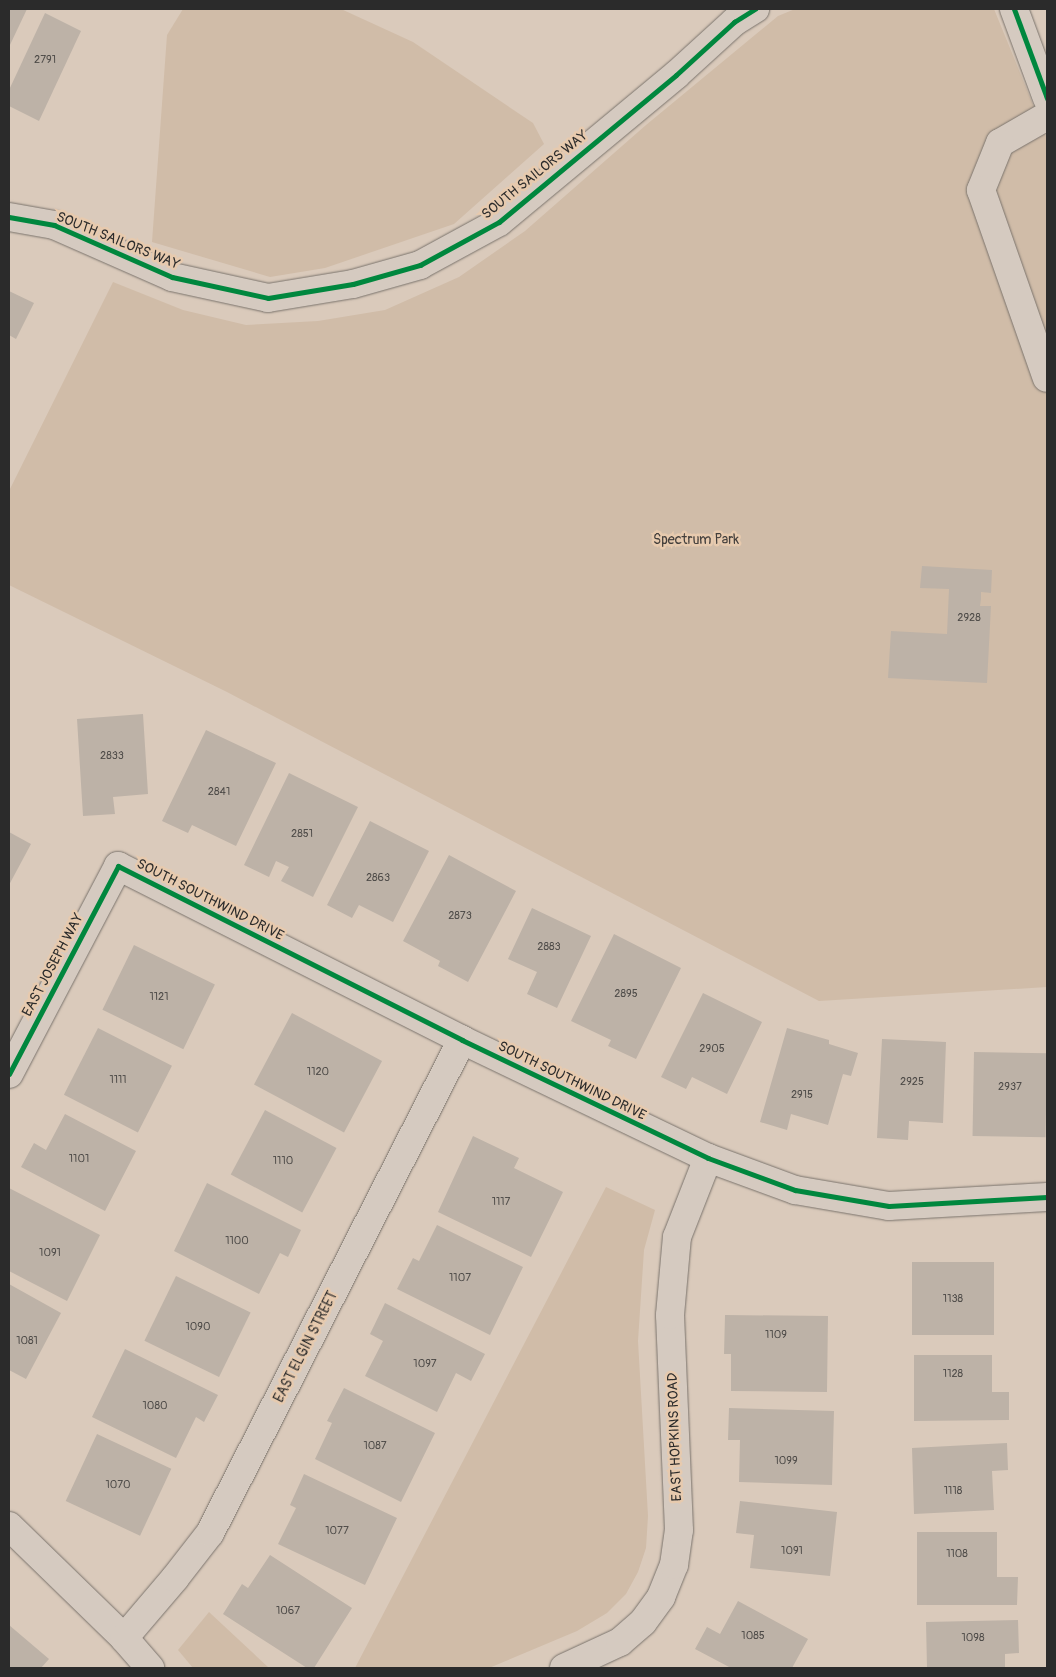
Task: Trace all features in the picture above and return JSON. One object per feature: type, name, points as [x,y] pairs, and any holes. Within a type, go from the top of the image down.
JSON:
[{"type":"street","name":"SOUTH SAILORS WAY","points":[[9,216],[54,225],[172,277],[268,298],[353,284],[420,265],[499,222],[676,75],[734,22],[755,9]]},
{"type":"street","points":[[1014,9],[1047,98]]},
{"type":"street","points":[[1047,116],[1000,143],[981,190],[1047,378]]},
{"type":"street","name":"SOUTH SOUTHWIND DRIVE","points":[[118,866],[462,1040],[708,1158],[794,1190],[889,1206],[1047,1196]]},
{"type":"street","name":"EAST JOSEPH WAY","points":[[9,1074],[118,866]]},
{"type":"street","name":"EAST ELGIN STREET","points":[[124,1638],[176,1578],[210,1533],[462,1040]]},
{"type":"street","name":"EAST HOPKINS ROAD","points":[[564,1668],[620,1642],[643,1622],[661,1597],[674,1564],[679,1530],[670,1315],[677,1237],[708,1158]]},
{"type":"street","points":[[9,1526],[124,1638],[150,1668]]},
{"type":"green space","points":[[183,9],[341,9],[413,42],[533,123],[544,144],[454,224],[325,268],[270,277],[152,242],[167,35]]},
{"type":"green space","name":"Spectrum Park","points":[[795,9],[994,9],[1047,139],[1047,987],[819,1001],[227,692],[9,585],[9,491],[113,282],[183,310],[246,325],[318,321],[385,310],[459,277],[525,231],[646,125],[778,16]]},
{"type":"green space","points":[[606,1187],[655,1210],[644,1250],[638,1341],[648,1516],[646,1548],[638,1572],[626,1594],[607,1613],[577,1631],[489,1668],[355,1668]]},
{"type":"green space","points":[[209,1612],[269,1668],[193,1668],[178,1650]]},
{"type":"building","points":[[9,9],[27,9],[9,47]]},
{"type":"building","points":[[45,13],[81,31],[39,121],[9,106],[9,90]]},
{"type":"building","points":[[9,291],[34,303],[16,339],[9,335]]},
{"type":"building","points":[[922,566],[992,570],[991,593],[981,592],[980,606],[991,606],[987,683],[888,678],[891,631],[947,634],[949,589],[920,588]]},
{"type":"building","points":[[143,714],[148,794],[113,797],[115,814],[83,816],[77,719]]},
{"type":"building","points":[[206,730],[276,763],[236,846],[192,825],[188,833],[162,821]]},
{"type":"building","points":[[289,773],[358,807],[313,897],[281,881],[289,867],[276,861],[269,877],[244,865]]},
{"type":"building","points":[[370,821],[429,851],[393,922],[359,905],[352,918],[327,905]]},
{"type":"building","points":[[9,832],[31,844],[9,885]]},
{"type":"building","points":[[449,855],[516,891],[468,982],[438,966],[440,961],[403,941]]},
{"type":"building","points":[[532,908],[591,936],[557,1008],[527,994],[537,972],[508,959]]},
{"type":"building","points":[[614,934],[681,968],[636,1059],[608,1046],[611,1040],[571,1021]]},
{"type":"building","points":[[134,945],[215,984],[183,1049],[102,1010]]},
{"type":"building","points":[[703,993],[762,1022],[727,1094],[692,1077],[686,1089],[661,1077]]},
{"type":"building","points":[[292,1013],[382,1061],[344,1132],[254,1085]]},
{"type":"building","points":[[98,1028],[172,1066],[138,1133],[64,1095]]},
{"type":"building","points":[[787,1028],[829,1040],[829,1044],[858,1053],[851,1076],[843,1074],[828,1125],[791,1114],[787,1130],[760,1122]]},
{"type":"building","points":[[882,1039],[946,1042],[943,1123],[909,1121],[908,1140],[877,1138]]},
{"type":"building","points":[[974,1052],[1047,1053],[1046,1137],[973,1136]]},
{"type":"building","points":[[265,1110],[337,1148],[302,1212],[231,1174]]},
{"type":"building","points":[[65,1114],[136,1151],[105,1211],[21,1167],[34,1143],[46,1150]]},
{"type":"building","points":[[473,1136],[519,1158],[514,1168],[563,1192],[531,1257],[438,1212]]},
{"type":"building","points":[[207,1183],[301,1230],[288,1257],[280,1253],[259,1294],[174,1251]]},
{"type":"building","points":[[9,1188],[100,1235],[67,1301],[9,1271]]},
{"type":"building","points":[[437,1225],[523,1267],[490,1335],[397,1289],[413,1258],[419,1261]]},
{"type":"building","points":[[912,1262],[994,1262],[994,1335],[912,1335]]},
{"type":"building","points":[[176,1276],[251,1312],[219,1377],[144,1341]]},
{"type":"building","points":[[9,1284],[61,1313],[26,1379],[9,1370]]},
{"type":"building","points":[[385,1303],[485,1354],[471,1381],[456,1373],[437,1412],[365,1376],[383,1341],[370,1334]]},
{"type":"building","points":[[725,1315],[828,1316],[827,1392],[731,1391],[731,1354],[724,1354]]},
{"type":"building","points":[[125,1349],[218,1395],[204,1422],[196,1417],[176,1458],[92,1417]]},
{"type":"building","points":[[914,1355],[992,1355],[992,1392],[1009,1392],[1009,1420],[914,1421]]},
{"type":"building","points":[[344,1388],[435,1433],[401,1502],[315,1459],[332,1423],[327,1421]]},
{"type":"building","points":[[729,1408],[834,1411],[832,1485],[739,1482],[740,1440],[728,1440]]},
{"type":"building","points":[[97,1434],[171,1469],[140,1536],[66,1501]]},
{"type":"building","points":[[1007,1443],[1008,1470],[992,1471],[994,1510],[914,1514],[912,1448]]},
{"type":"building","points":[[304,1474],[397,1518],[365,1585],[278,1544],[296,1508],[290,1505]]},
{"type":"building","points":[[740,1501],[837,1512],[830,1576],[750,1568],[754,1535],[736,1533]]},
{"type":"building","points":[[917,1532],[997,1532],[997,1577],[1018,1577],[1017,1605],[917,1605]]},
{"type":"building","points":[[270,1555],[352,1608],[314,1668],[307,1668],[223,1614],[242,1584],[248,1588]]},
{"type":"building","points":[[738,1601],[808,1639],[792,1668],[731,1668],[695,1649],[707,1627],[720,1634]]},
{"type":"building","points":[[1018,1620],[1019,1653],[1005,1654],[1005,1668],[927,1668],[926,1622]]},
{"type":"building","points":[[9,1625],[49,1659],[41,1668],[9,1668]]},
{"type":"cycle path","points":[[9,217],[54,225],[172,277],[268,298],[353,284],[420,265],[499,222],[676,75],[734,22],[755,9]]},
{"type":"cycle path","points":[[1014,9],[1047,98]]},
{"type":"cycle path","points":[[9,1074],[118,866],[462,1040],[708,1158],[795,1190],[889,1206],[1047,1197]]}]
